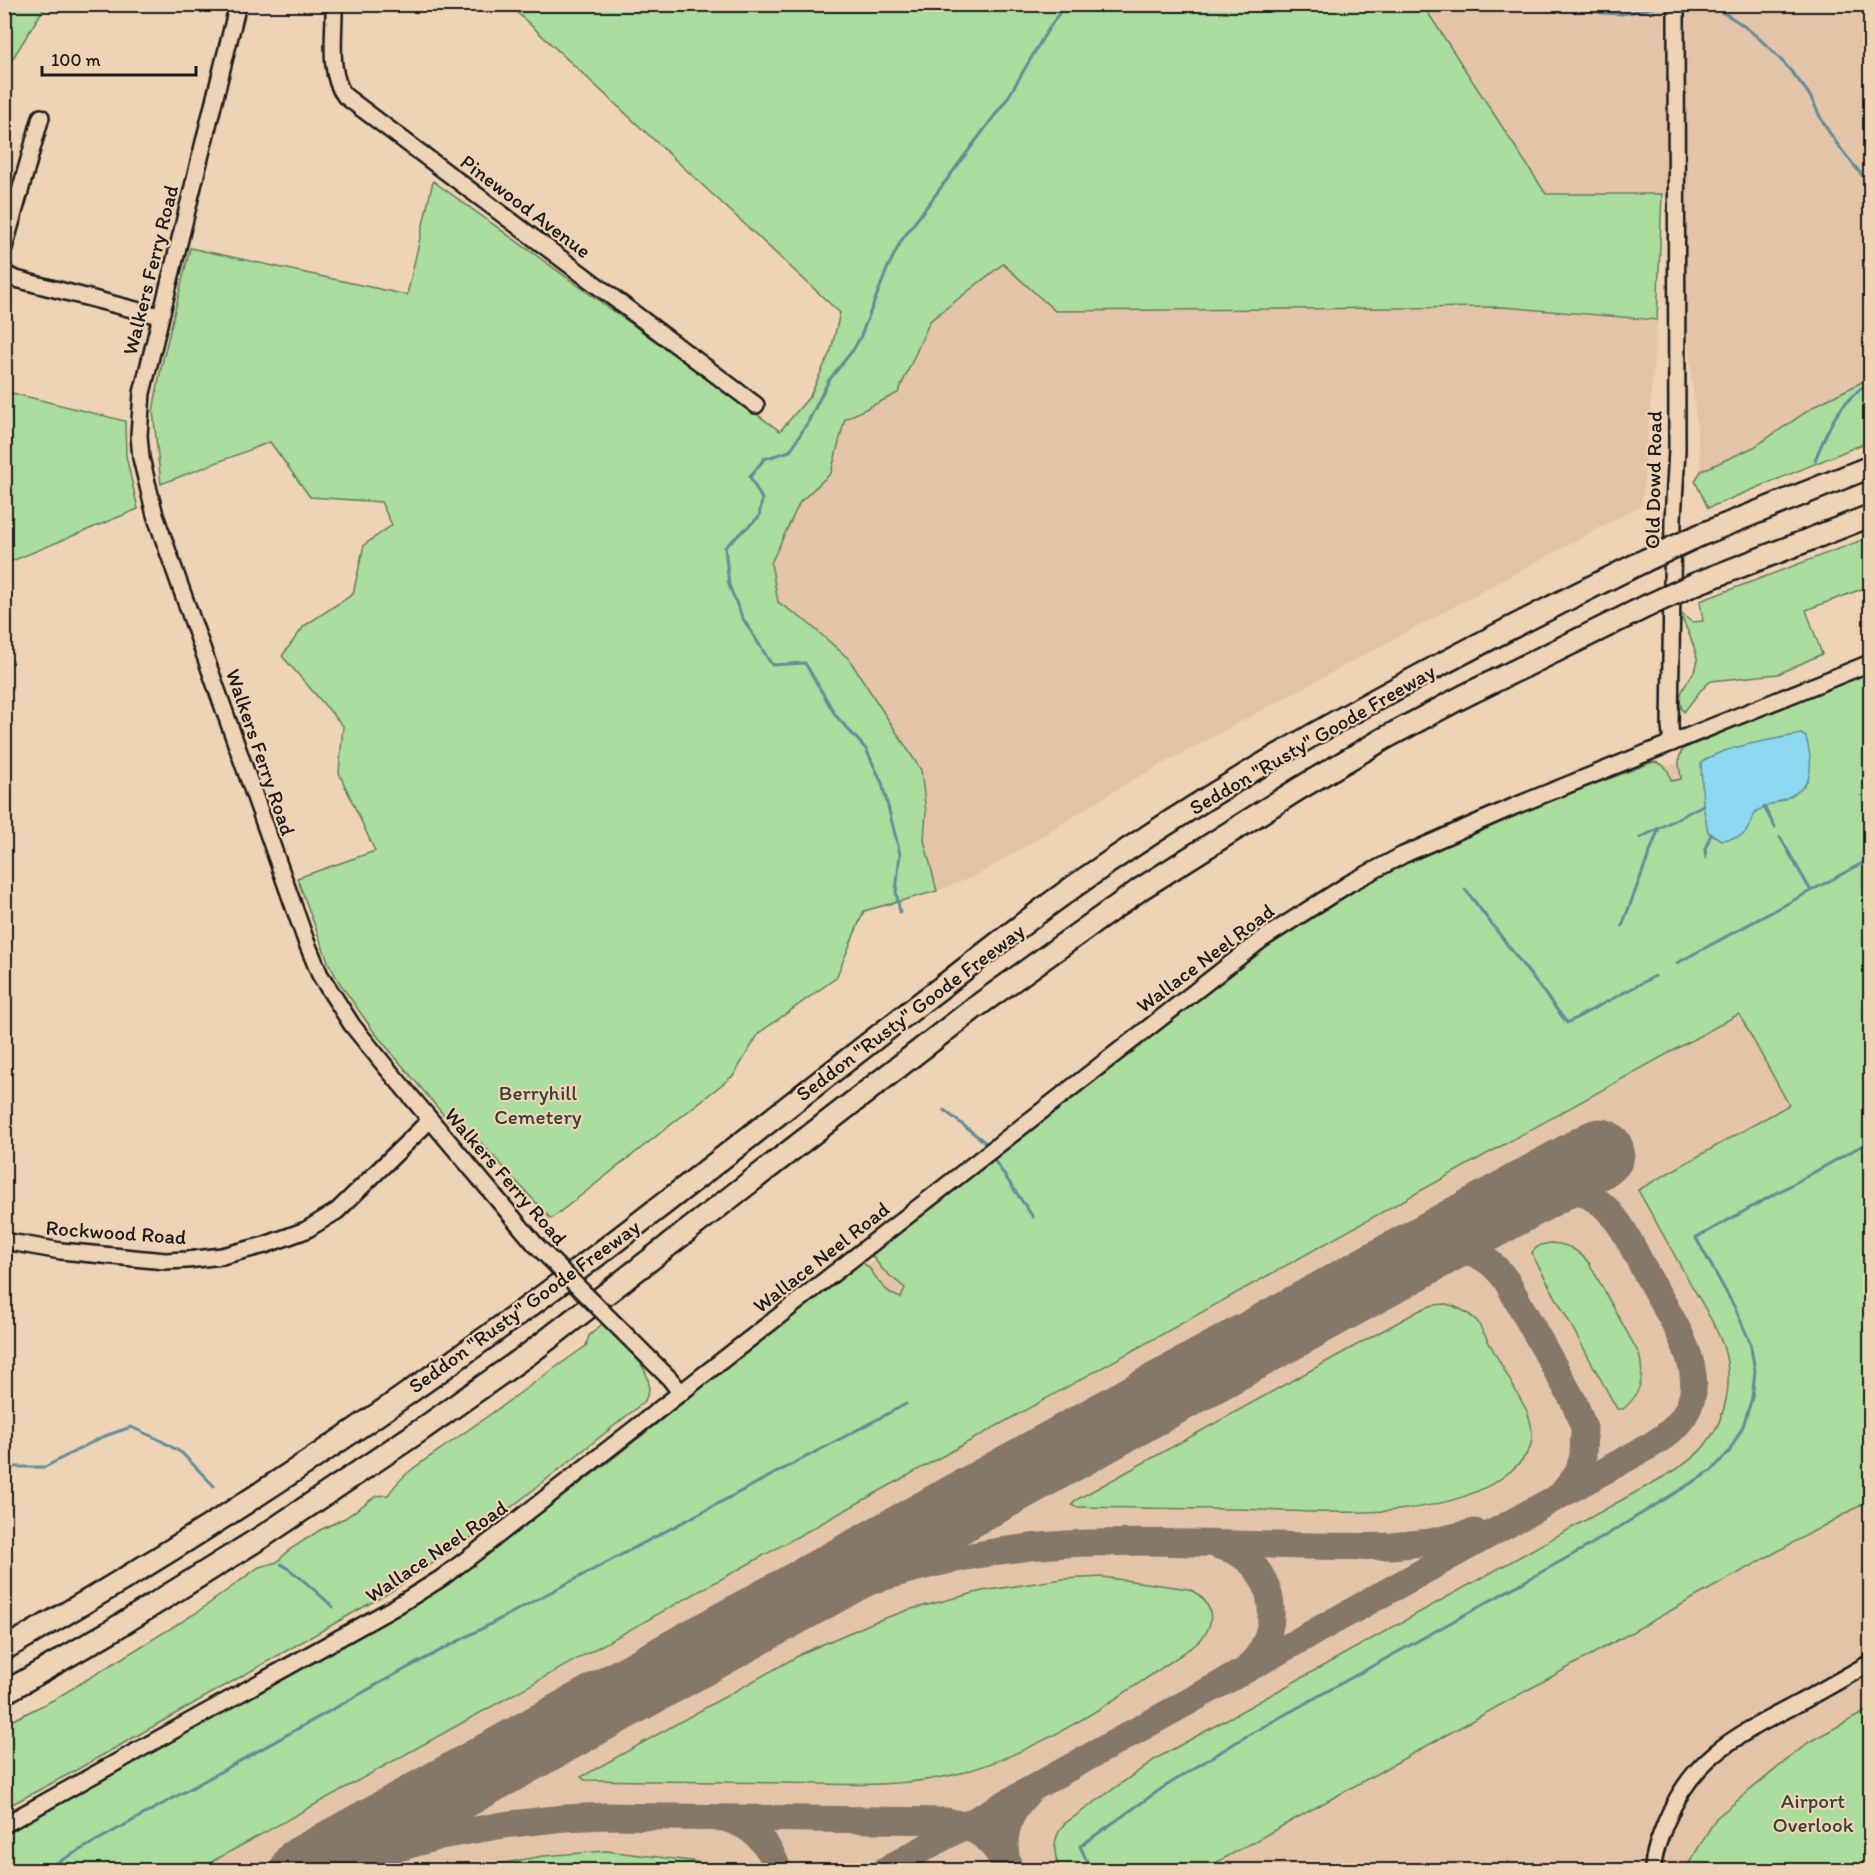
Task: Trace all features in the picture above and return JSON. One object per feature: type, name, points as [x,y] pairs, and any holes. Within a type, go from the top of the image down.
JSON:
[{"type":"highway","name":"Seddon \"Rusty\" Goode Freeway","points":[[4,1649],[245,1503],[464,1353],[575,1271],[976,960],[1085,879],[1161,828],[1366,705],[1501,632],[1701,535],[1870,467]]},
{"type":"highway","name":"Seddon \"Rusty\" Goode Freeway","points":[[4,1693],[111,1632],[268,1533],[512,1366],[973,1009],[1142,888],[1300,788],[1385,738],[1462,697],[1647,606],[1695,584],[1870,516]]},
{"type":"street","name":"Walkers Ferry Road","points":[[238,4],[159,316],[142,393],[139,435],[145,482],[155,515],[320,975],[352,1025],[536,1244],[670,1379],[681,1393]]},
{"type":"street","name":"Pinewood Avenue","points":[[334,4],[335,75],[345,96],[756,405]]},
{"type":"street","name":"Old Dowd Road","points":[[1672,743],[1670,727],[1673,519],[1677,450],[1677,4]]},
{"type":"street","points":[[4,248],[41,117]]},
{"type":"street","points":[[4,270],[7,275],[16,279],[159,316]]},
{"type":"street","points":[[1672,743],[1870,663]]},
{"type":"street","name":"Wallace Neel Road","points":[[4,1825],[336,1641],[440,1579],[1288,921],[1350,883],[1403,855],[1515,806],[1672,743]]},
{"type":"street","name":"Rockwood Road","points":[[4,1241],[61,1251],[165,1260],[222,1256],[265,1245],[306,1230],[337,1211],[430,1120]]},
{"type":"street","points":[[1653,1870],[1659,1838],[1671,1809],[1686,1783],[1704,1762],[1722,1746],[1870,1662]]},
{"type":"shaded area","points":[[1423,5],[1870,5],[1870,378],[1818,404],[1754,447],[1701,471],[1685,312],[1685,190],[1662,194],[1546,194]]},
{"type":"shaded area","points":[[1003,264],[1055,311],[1503,307],[1657,320],[1642,505],[1131,781],[978,875],[937,891],[924,840],[926,812],[849,659],[807,622],[778,602],[771,563],[800,502],[831,473],[845,419],[898,393],[930,321]]},
{"type":"shaded area","points":[[1870,692],[1870,1870],[5,1870],[4,1844],[399,1626],[1048,1125],[1499,829]]},
{"type":"green space","name":"Berryhill Cemetery","points":[[776,4],[1423,5],[1546,194],[1662,194],[1657,320],[1503,307],[1055,311],[1003,264],[930,321],[898,393],[845,419],[831,473],[800,502],[771,563],[778,602],[807,622],[849,659],[921,770],[926,812],[924,840],[937,891],[864,911],[836,978],[759,1033],[734,1075],[551,1219],[472,1133],[447,1119],[374,1032],[329,964],[297,878],[375,851],[339,773],[343,726],[282,656],[304,626],[353,594],[364,545],[392,525],[381,502],[310,497],[270,442],[161,484],[153,411],[190,248],[407,295],[433,181],[780,431],[810,396],[831,350],[840,313],[509,5],[745,5],[755,13]]},
{"type":"green space","points":[[4,5],[46,5],[5,71]]},
{"type":"green space","points":[[1870,378],[1870,441],[1708,508],[1695,481],[1701,471],[1754,447],[1818,404]]},
{"type":"green space","points":[[4,391],[125,421],[126,456],[138,509],[5,564]]},
{"type":"green space","points":[[1870,537],[1870,586],[1806,610],[1822,654],[1778,674],[1711,681],[1684,712],[1680,699],[1684,686],[1695,670],[1697,659],[1680,613],[1692,622],[1703,621],[1700,601]]},
{"type":"green space","points":[[1870,670],[1870,1500],[1203,1870],[1060,1870],[1055,1846],[1057,1835],[1064,1824],[1157,1758],[1674,1471],[1687,1463],[1705,1445],[1719,1423],[1726,1398],[1728,1372],[1723,1346],[1708,1313],[1638,1190],[1789,1105],[1739,1014],[197,1870],[5,1870],[5,1833],[388,1619],[484,1556],[610,1461],[859,1262],[869,1267],[887,1290],[901,1298],[905,1288],[883,1270],[872,1256],[873,1251],[1215,984],[1321,909],[1385,872],[1460,837],[1653,762],[1666,768],[1671,781],[1681,779],[1679,760],[1683,749]]},
{"type":"green space","points":[[1551,1243],[1572,1248],[1589,1263],[1639,1354],[1642,1369],[1638,1391],[1623,1409],[1617,1409],[1533,1256],[1532,1252],[1540,1245]]},
{"type":"green space","points":[[1446,1304],[1463,1310],[1477,1321],[1527,1411],[1532,1429],[1531,1444],[1524,1457],[1511,1471],[1484,1489],[1452,1500],[1416,1508],[1379,1511],[1304,1512],[1075,1507],[1072,1505],[1074,1501],[1422,1309]]},
{"type":"green space","points":[[602,1324],[629,1350],[645,1370],[649,1381],[648,1392],[643,1403],[485,1528],[390,1592],[5,1808],[5,1724],[55,1699],[196,1613],[259,1567],[277,1562],[289,1550],[320,1530],[345,1518],[376,1496],[388,1495],[403,1477],[420,1463],[586,1346],[589,1336]]},
{"type":"green space","points":[[1102,1577],[1189,1589],[1198,1594],[1208,1607],[1210,1622],[1207,1630],[1195,1645],[1085,1718],[996,1761],[943,1777],[876,1784],[585,1780],[581,1777],[807,1651],[874,1622],[908,1610],[982,1591],[1063,1579]]},
{"type":"green space","name":"Airport Overlook","points":[[1870,1709],[1870,1870],[1685,1870],[1716,1818],[1809,1742]]},
{"type":"green space","points":[[606,1851],[692,1861],[713,1870],[464,1870],[543,1856]]},
{"type":"water","points":[[1801,734],[1806,737],[1810,755],[1808,779],[1803,787],[1784,799],[1756,811],[1748,829],[1742,835],[1721,840],[1708,832],[1703,805],[1701,763],[1720,752]]},
{"type":"waterway","points":[[900,912],[896,892],[900,854],[882,783],[866,749],[836,716],[805,663],[772,665],[742,617],[729,585],[725,547],[759,517],[762,499],[750,477],[764,459],[790,451],[808,422],[829,380],[860,338],[888,267],[901,241],[1007,99],[1065,4]]},
{"type":"waterway","points":[[1563,4],[1602,13],[1622,14],[1667,5]]},
{"type":"waterway","points":[[1700,4],[1715,9],[1745,27],[1785,64],[1811,97],[1833,139],[1870,184]]},
{"type":"waterway","points":[[1815,460],[1836,416],[1850,398],[1870,382]]},
{"type":"waterway","points":[[1640,838],[1703,805]]},
{"type":"waterway","points":[[1764,807],[1775,827]]},
{"type":"waterway","points":[[1622,926],[1659,828]]},
{"type":"waterway","points":[[1706,858],[1705,849],[1711,834]]},
{"type":"waterway","points":[[1780,837],[1811,891]]},
{"type":"waterway","points":[[1677,963],[1870,859]]},
{"type":"waterway","points":[[1465,889],[1567,1023],[1655,976]]},
{"type":"waterway","points":[[944,1110],[986,1143]]},
{"type":"waterway","points":[[1091,1870],[1080,1846],[1161,1789],[1243,1738],[1590,1545],[1711,1471],[1729,1452],[1743,1426],[1752,1398],[1755,1371],[1750,1342],[1735,1308],[1696,1238],[1870,1141]]},
{"type":"waterway","points":[[994,1160],[1033,1217]]},
{"type":"waterway","points":[[44,1870],[396,1674],[906,1404]]},
{"type":"waterway","points":[[4,1467],[45,1467],[102,1437],[131,1427],[182,1453],[214,1486]]},
{"type":"waterway","points":[[281,1564],[302,1579],[333,1607]]},
{"type":"taxiway","points":[[885,1870],[1653,1444],[1676,1426],[1689,1406],[1694,1385],[1691,1363],[1672,1319],[1626,1234],[1605,1207],[1579,1191],[1555,1187],[1527,1193]]},
{"type":"taxiway","points":[[1403,1262],[1432,1252],[1459,1250],[1483,1258],[1506,1280],[1574,1402],[1584,1428],[1583,1456],[1578,1473],[1563,1492]]},
{"type":"taxiway","points":[[751,1623],[905,1571],[983,1554],[1024,1548],[1107,1542],[1392,1546],[1431,1542],[1475,1532]]},
{"type":"taxiway","points":[[1219,1546],[1238,1553],[1253,1565],[1263,1579],[1269,1596],[1271,1614],[1269,1632],[1262,1650],[1250,1665]]},
{"type":"taxiway","points":[[1009,1868],[1005,1848],[1007,1828],[1014,1810],[1027,1794]]},
{"type":"taxiway","points":[[329,1870],[441,1836],[503,1825],[606,1816],[947,1821],[968,1827],[984,1837],[997,1851],[1009,1870]]},
{"type":"taxiway","points":[[727,1819],[752,1831],[771,1853],[778,1870]]},
{"type":"runway","points":[[305,1870],[1600,1153]]}]
